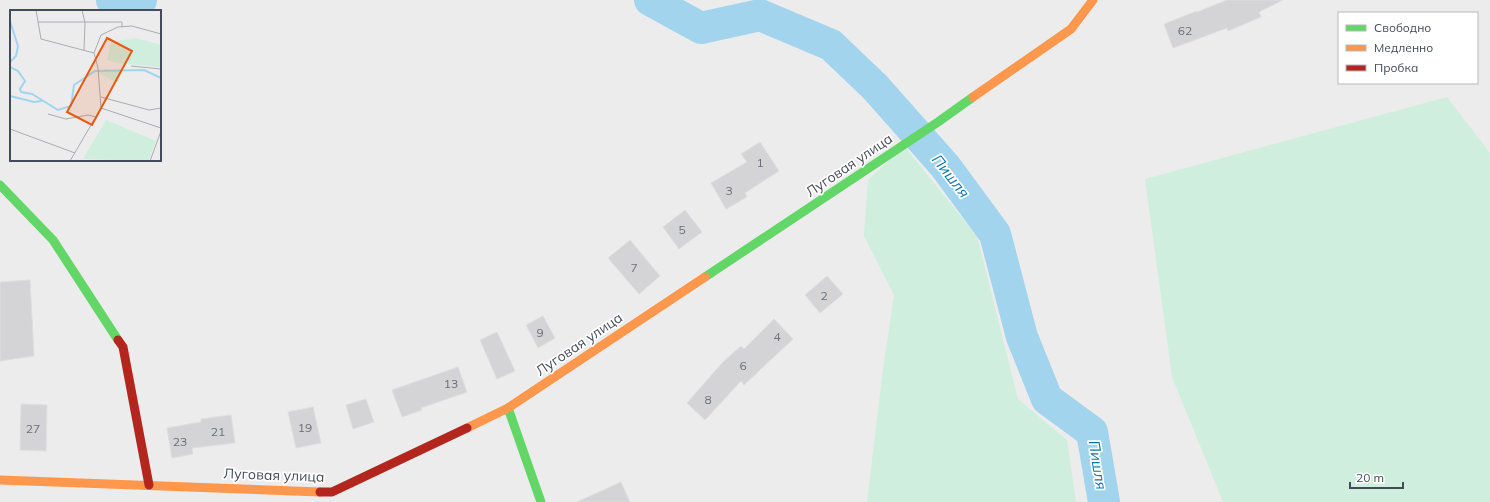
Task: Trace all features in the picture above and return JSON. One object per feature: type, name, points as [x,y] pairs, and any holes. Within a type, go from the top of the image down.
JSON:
[{"type":"street","name":"Луговая улица","points":[[0,480],[332,492],[508,408],[938,122],[1071,29],[1093,0]]},
{"type":"street","points":[[0,184],[53,240],[123,347],[150,485]]},
{"type":"street","points":[[508,408],[541,502]]},
{"type":"green space","points":[[1447,97],[1490,153],[1490,502],[1223,502],[1172,377],[1145,179]]},
{"type":"green space","points":[[904,146],[977,236],[1018,399],[1067,440],[1076,502],[867,502],[883,369],[894,295],[864,236],[868,180]]},
{"type":"building","points":[[1227,0],[1283,0],[1259,12],[1261,17],[1228,31],[1227,28],[1173,48],[1164,24]]},
{"type":"building","points":[[760,142],[779,171],[745,193],[747,197],[726,209],[711,183],[747,162],[741,154]]},
{"type":"building","points":[[685,210],[702,232],[679,249],[663,227]]},
{"type":"building","points":[[630,240],[660,276],[639,294],[608,258]]},
{"type":"building","points":[[827,276],[843,294],[820,313],[805,295]]},
{"type":"building","points":[[30,280],[34,356],[0,361],[0,282]]},
{"type":"building","points":[[543,316],[555,338],[538,348],[526,325]]},
{"type":"building","points":[[774,319],[793,339],[744,385],[741,381],[705,420],[687,403],[723,362],[741,346],[744,349]]},
{"type":"building","points":[[497,332],[515,371],[497,379],[480,340]]},
{"type":"building","points":[[458,367],[467,392],[421,408],[422,410],[402,417],[392,390]]},
{"type":"building","points":[[366,399],[374,422],[353,429],[346,405]]},
{"type":"building","points":[[21,404],[47,405],[46,451],[20,450]]},
{"type":"building","points":[[313,407],[321,443],[296,448],[288,412]]},
{"type":"building","points":[[231,415],[235,443],[192,448],[193,454],[172,458],[167,428],[201,422],[201,419]]},
{"type":"building","points":[[621,482],[630,502],[577,502]]},
{"type":"waterway","name":"Пишля","points":[[112,0],[113,2],[141,0]]},
{"type":"waterway","name":"Пишля","points":[[650,0],[701,28],[760,15],[831,45],[875,87],[945,166],[995,234],[1022,337],[1047,399],[1092,432],[1104,502]]},
{"type":"traffic: fast","points":[[705,277],[938,122],[973,97]]},
{"type":"traffic: fast","points":[[0,185],[53,240],[118,340]]},
{"type":"traffic: fast","points":[[508,408],[541,502]]},
{"type":"traffic: slow","points":[[973,97],[1071,29],[1093,0]]},
{"type":"traffic: slow","points":[[467,428],[508,408],[705,277]]},
{"type":"traffic: slow","points":[[0,480],[320,492]]},
{"type":"traffic: jam","points":[[118,340],[123,347],[149,485]]},
{"type":"traffic: jam","points":[[320,492],[332,492],[467,428]]}]
